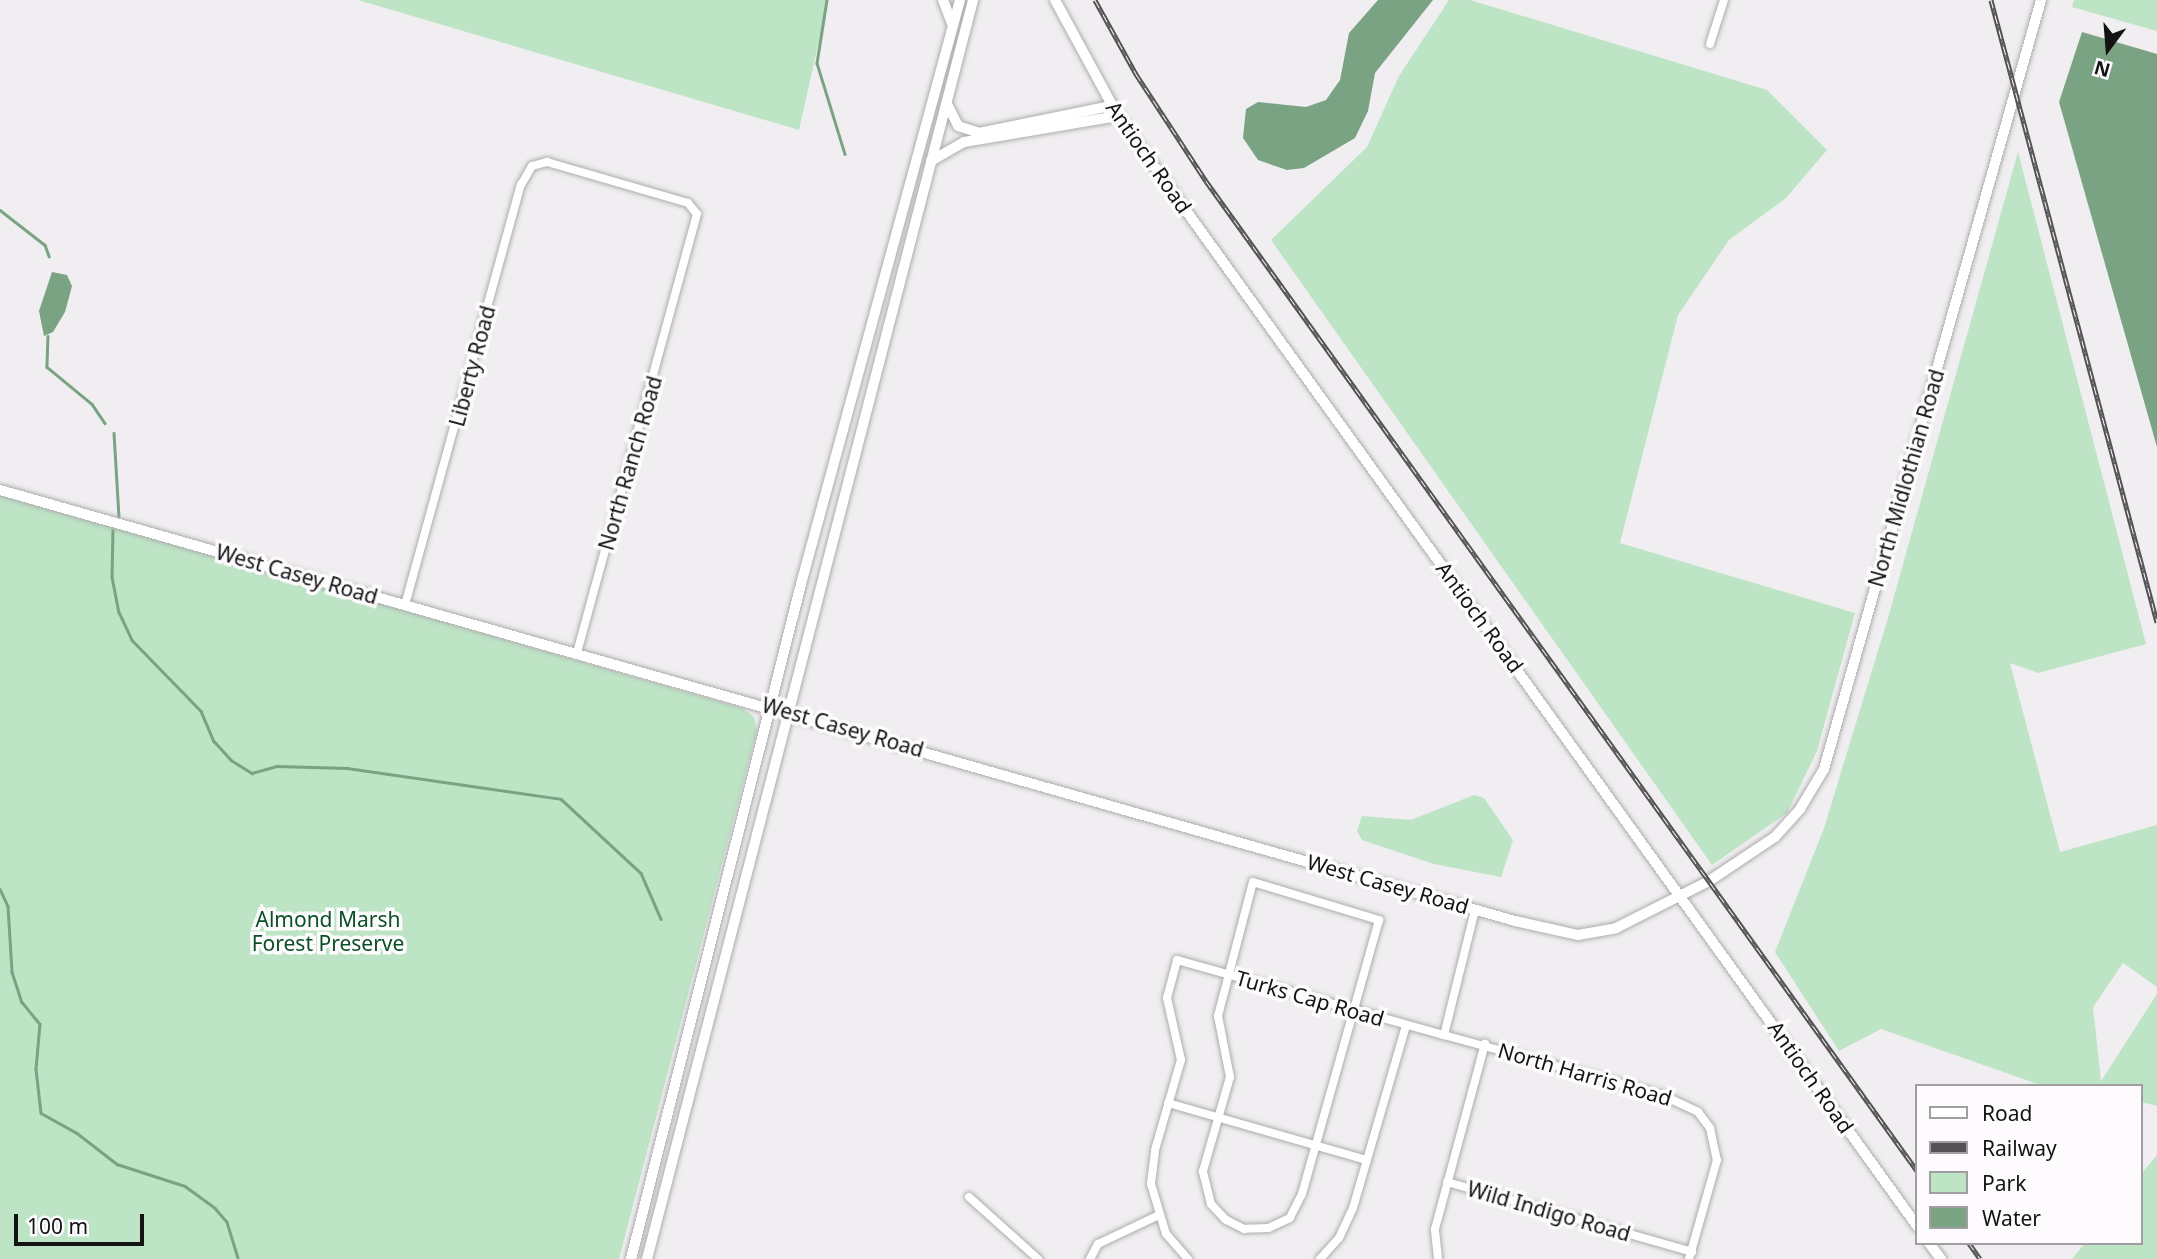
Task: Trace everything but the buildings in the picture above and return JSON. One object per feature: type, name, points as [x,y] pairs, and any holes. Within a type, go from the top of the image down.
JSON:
[{"type":"main road","points":[[943,0],[952,28]]},
{"type":"main road","points":[[631,1259],[771,707],[960,0]]},
{"type":"main road","points":[[647,1259],[786,710],[973,0]]},
{"type":"main road","name":"Antioch Road","points":[[1055,0],[1118,116],[1916,1225]]},
{"type":"main road","name":"North Midlothian Road","points":[[1682,896],[1774,838],[1800,809],[1824,769],[2040,0]]},
{"type":"main road","points":[[947,102],[958,126],[979,132],[1111,106]]},
{"type":"main road","points":[[931,161],[964,142],[1118,116]]},
{"type":"main road","name":"West Casey Road","points":[[0,490],[786,710],[1475,910],[1578,935],[1616,928],[1682,896]]},
{"type":"street","points":[[1710,44],[1724,0]]},
{"type":"street","name":"Liberty Road","points":[[405,605],[521,185],[532,166],[541,163],[569,169]]},
{"type":"street","name":"North Ranch Road","points":[[569,169],[692,205],[697,228],[577,653]]},
{"type":"street","points":[[1253,882],[1379,920],[1355,1011],[1317,1145],[1290,1218],[1269,1228],[1244,1230],[1226,1220],[1205,1189],[1203,1171],[1231,1069],[1218,1016],[1253,882]]},
{"type":"street","points":[[1444,1035],[1475,910]]},
{"type":"street","name":"Turks Cap Road","points":[[1168,1103],[1181,1060],[1167,998],[1177,960],[1444,1035]]},
{"type":"street","points":[[1320,1259],[1346,1226],[1406,1026]]},
{"type":"street","name":"North Harris Road","points":[[1444,1035],[1485,1044],[1662,1095],[1698,1112],[1710,1128],[1717,1160],[1690,1255]]},
{"type":"street","points":[[1438,1259],[1434,1229],[1485,1044]]},
{"type":"street","points":[[1188,1259],[1172,1243],[1157,1216],[1152,1166],[1168,1103],[1367,1160]]},
{"type":"street","name":"Wild Indigo Road","points":[[1447,1182],[1690,1255]]},
{"type":"street","points":[[969,1197],[1038,1259]]},
{"type":"street","points":[[1090,1259],[1098,1244],[1157,1216]]},
{"type":"green space","points":[[358,0],[828,0],[799,130]]},
{"type":"green space","points":[[1449,0],[1470,0],[1767,90],[1827,150],[1786,198],[1729,240],[1678,315],[1620,543],[1855,613],[1817,751],[1787,813],[1712,865],[1271,240],[1367,147],[1399,76]]},
{"type":"green space","points":[[2074,0],[2157,0],[2157,31],[2072,7]]},
{"type":"green space","points":[[2018,152],[2146,644],[2038,673],[2010,663],[2060,852],[2157,825],[2157,987],[2123,963],[2093,1007],[2101,1081],[2157,994],[2157,1106],[2143,1102],[2143,1084],[2037,1084],[1881,1029],[1839,1051],[1775,952],[1824,828],[1888,618]]},
{"type":"green space","name":"Almond Marsh Forest Preserve","points":[[0,494],[742,708],[754,717],[757,730],[619,1259],[0,1259]]},
{"type":"green space","points":[[1474,795],[1484,798],[1513,840],[1501,877],[1434,864],[1362,840],[1357,831],[1362,816],[1411,820]]},
{"type":"green space","points":[[2157,1155],[2157,1259],[2072,1259],[2083,1245],[2143,1245],[2143,1172]]},
{"type":"water","points":[[1378,0],[1433,0],[1375,73],[1368,111],[1355,138],[1304,168],[1287,170],[1258,160],[1243,138],[1246,109],[1258,102],[1306,107],[1326,100],[1340,80],[1349,33]]},
{"type":"water","points":[[2082,32],[2157,54],[2157,447],[2059,102]]},
{"type":"water","points":[[52,272],[67,275],[72,286],[65,312],[53,332],[44,336],[39,311]]},
{"type":"waterway","points":[[827,0],[817,63],[845,154]]},
{"type":"waterway","points":[[0,210],[45,245],[49,256]]},
{"type":"waterway","points":[[48,336],[47,367],[92,404],[105,423]]},
{"type":"waterway","points":[[114,433],[119,516]]},
{"type":"waterway","points":[[113,530],[112,577],[119,612],[132,640],[201,711],[214,741],[231,760],[252,773],[277,766],[347,768],[561,799],[641,873],[661,919]]},
{"type":"waterway","points":[[0,889],[8,906],[12,972],[22,1002],[40,1024],[36,1069],[41,1113],[77,1133],[117,1164],[185,1186],[215,1208],[227,1222],[238,1259]]},
{"type":"railway","points":[[1095,0],[1136,74],[1206,181],[1916,1170]]},
{"type":"railway","points":[[1991,0],[2157,622]]},
{"type":"railway","points":[[1970,1245],[1980,1259]]}]
